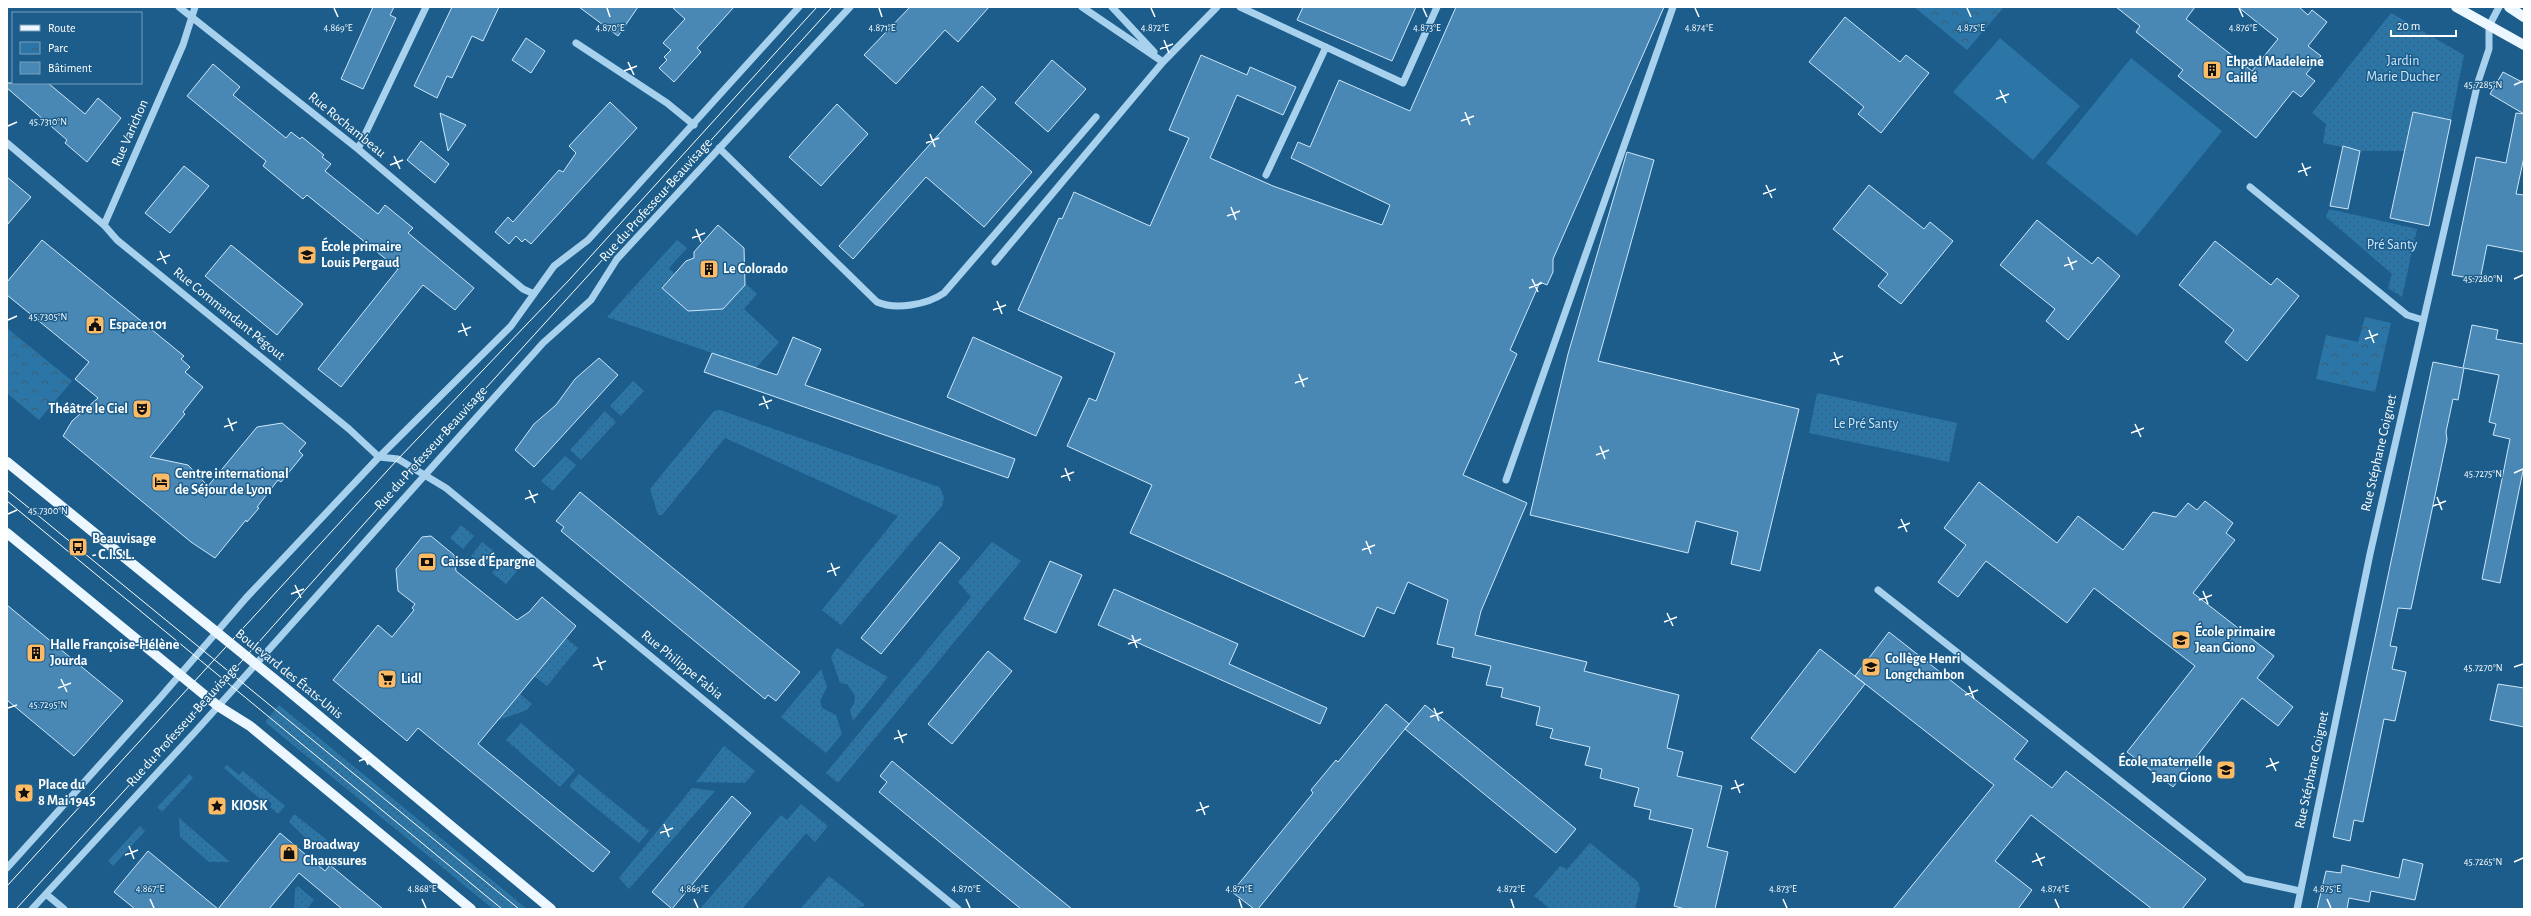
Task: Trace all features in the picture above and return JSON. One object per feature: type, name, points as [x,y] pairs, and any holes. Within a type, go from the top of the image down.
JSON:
[{"type":"main road","points":[[2456,7],[2524,45]]},
{"type":"main road","points":[[2508,7],[2524,17]]},
{"type":"main road","name":"Boulevard des États-Unis","points":[[7,462],[551,909]]},
{"type":"main road","points":[[7,533],[218,706],[250,726],[471,909]]},
{"type":"street","name":"Rue Rochambeau","points":[[180,7],[358,149],[523,289],[534,294]]},
{"type":"street","name":"Rue Varichon","points":[[104,225],[183,45],[195,7]]},
{"type":"street","points":[[358,149],[426,7]]},
{"type":"street","name":"Rue du Professeur Beauvisage","points":[[7,868],[180,674],[215,632],[379,457],[511,326],[554,266],[588,240],[694,125],[799,7]]},
{"type":"street","name":"Rue du Professeur Beauvisage","points":[[32,909],[218,706],[543,343],[591,300],[616,259],[850,7]]},
{"type":"street","points":[[1082,7],[1163,62]]},
{"type":"street","points":[[1112,7],[1163,62]]},
{"type":"street","points":[[995,262],[1163,62],[1217,7]]},
{"type":"street","points":[[1240,7],[1403,84],[1437,7]]},
{"type":"street","points":[[1506,480],[1673,7]]},
{"type":"street","name":"Rue Stéphane Coignet","points":[[2297,909],[2370,554],[2478,82],[2489,49],[2489,26],[2499,7]]},
{"type":"street","points":[[576,43],[667,103],[694,125]]},
{"type":"street","points":[[1266,175],[1326,47]]},
{"type":"street","points":[[719,148],[877,302],[888,307],[934,300],[944,293],[1096,116]]},
{"type":"street","name":"Rue Commandant Pégout","points":[[7,143],[104,225],[117,240],[336,418],[379,457]]},
{"type":"street","points":[[2250,187],[2407,315],[2423,320]]},
{"type":"street","name":"Rue Philippe Fabia","points":[[379,457],[398,459],[453,494],[958,909]]},
{"type":"street","points":[[1878,590],[2245,879],[2300,891]]},
{"type":"street","points":[[46,894],[64,909]]},
{"type":"green space","points":[[1914,7],[2004,7],[1967,50]]},
{"type":"green space","name":"Jardin Marie Ducher","points":[[2391,13],[2464,55],[2451,120],[2413,112],[2404,151],[2360,151],[2323,143],[2326,124],[2312,113]]},
{"type":"green space","points":[[2000,38],[2080,106],[2033,160],[1953,92]]},
{"type":"green space","points":[[2131,58],[2222,131],[2137,236],[2046,163]]},
{"type":"green space","name":"Pré Santy","points":[[2329,209],[2417,229],[2402,297],[2388,288],[2392,274],[2326,217]]},
{"type":"green space","points":[[677,240],[687,248],[669,268],[675,274],[663,288],[689,312],[692,308],[695,310],[716,310],[718,307],[722,310],[746,284],[757,294],[744,309],[779,342],[756,368],[607,317]]},
{"type":"green space","points":[[2365,317],[2391,323],[2375,392],[2316,379],[2326,335],[2358,342]]},
{"type":"green space","points":[[7,328],[72,381],[39,420],[7,393]]},
{"type":"green space","points":[[633,381],[644,391],[621,416],[610,406]]},
{"type":"green space","name":"Le Pré Santy","points":[[1817,393],[1957,423],[1949,462],[1809,433]]},
{"type":"green space","points":[[720,410],[939,487],[942,492],[944,501],[942,506],[841,625],[822,610],[898,516],[725,438],[662,515],[658,515],[650,489],[714,411]]},
{"type":"green space","points":[[605,411],[616,422],[581,460],[570,450]]},
{"type":"green space","points":[[565,456],[576,465],[553,491],[541,481]]},
{"type":"green space","points":[[461,525],[474,536],[463,549],[450,538]]},
{"type":"green space","points":[[482,542],[496,553],[485,567],[471,556]]},
{"type":"green space","points":[[992,542],[1021,561],[838,783],[826,773],[971,597],[958,582]]},
{"type":"green space","points":[[503,560],[517,571],[506,584],[492,573]]},
{"type":"green space","points":[[566,638],[578,648],[547,686],[534,676]]},
{"type":"green space","points":[[837,648],[888,677],[853,721],[850,710],[854,704],[855,696],[847,684],[840,683],[831,657]]},
{"type":"green space","points":[[821,669],[827,687],[820,701],[822,708],[836,715],[842,734],[826,753],[781,717]]},
{"type":"green space","points":[[520,694],[532,704],[527,710],[496,721]]},
{"type":"green space","points":[[279,705],[527,909],[493,909],[265,722]]},
{"type":"green space","points":[[521,723],[575,770],[560,787],[506,740]]},
{"type":"green space","points":[[724,746],[755,771],[745,783],[696,782]]},
{"type":"green space","points":[[227,765],[239,775],[243,771],[285,806],[278,814],[270,807],[272,804],[268,800],[265,803],[224,768]]},
{"type":"green space","points":[[189,774],[193,778],[162,812],[157,807]]},
{"type":"green space","points":[[579,774],[649,831],[639,843],[569,786]]},
{"type":"green space","points":[[692,788],[715,791],[629,889],[619,878]]},
{"type":"green space","points":[[801,804],[828,826],[815,842],[806,833],[742,909],[700,909],[781,815],[787,820]]},
{"type":"green space","points":[[294,814],[327,840],[318,850],[289,822]]},
{"type":"green space","points":[[179,818],[230,862],[209,862],[180,837]]},
{"type":"green space","points":[[140,826],[145,831],[113,866],[108,861]]},
{"type":"green space","points":[[1590,843],[1638,882],[1640,889],[1635,909],[1550,909],[1534,896],[1560,866],[1567,869]]},
{"type":"green space","points":[[829,876],[864,904],[864,906],[853,909],[800,909]]},
{"type":"green space","points":[[298,886],[314,900],[307,909],[294,909],[295,889]]},
{"type":"building","points":[[373,7],[394,7],[390,15],[396,18],[363,89],[341,79]]},
{"type":"building","points":[[452,7],[499,7],[483,41],[472,36],[452,78],[447,76],[437,98],[414,86]]},
{"type":"building","points":[[579,7],[638,7],[618,36]]},
{"type":"building","points":[[672,7],[734,7],[697,48],[701,52],[674,82],[659,68],[667,60],[664,57],[671,50],[663,43],[685,19]]},
{"type":"building","points":[[910,7],[989,7],[958,42],[945,30],[896,84],[864,55]]},
{"type":"building","points":[[1303,7],[1416,7],[1392,61],[1297,20]]},
{"type":"building","points":[[1456,7],[1664,7],[1553,259],[1553,272],[1547,285],[1540,282],[1510,350],[1517,354],[1463,475],[1527,503],[1481,611],[1475,635],[1587,662],[1584,671],[1679,695],[1667,748],[1683,752],[1677,776],[1722,786],[1707,847],[1728,852],[1715,909],[1685,909],[1674,906],[1693,829],[1649,819],[1651,810],[1634,806],[1639,788],[1600,778],[1602,769],[1585,765],[1590,747],[1550,738],[1553,729],[1536,725],[1540,707],[1501,697],[1503,688],[1486,685],[1491,666],[1452,657],[1454,648],[1437,644],[1448,600],[1408,582],[1394,614],[1377,607],[1364,637],[1130,533],[1152,485],[1067,446],[1089,398],[1096,401],[1115,353],[1018,310],[1059,218],[1062,219],[1074,192],[1150,226],[1189,138],[1169,130],[1201,55],[1247,75],[1250,67],[1296,87],[1283,115],[1237,95],[1210,158],[1273,186],[1382,225],[1390,205],[1291,158],[1298,142],[1310,147],[1339,80],[1410,111]]},
{"type":"building","name":"Ehpad Madeleine Caillé","points":[[2116,7],[2195,7],[2186,19],[2252,71],[2278,39],[2238,7],[2299,7],[2308,15],[2312,10],[2327,22],[2308,46],[2321,56],[2306,74],[2315,81],[2301,97],[2293,91],[2256,138],[2178,76],[2183,70],[2136,32],[2140,26]]},
{"type":"building","points":[[1845,17],[1900,62],[1906,55],[1929,73],[1881,133],[1858,114],[1864,107],[1809,62]]},
{"type":"building","points":[[526,38],[545,51],[531,73],[512,60]]},
{"type":"building","points":[[1052,60],[1086,89],[1048,132],[1015,103]]},
{"type":"building","points":[[213,64],[240,87],[233,95],[286,138],[291,132],[300,139],[302,137],[324,155],[322,157],[331,164],[325,171],[378,214],[385,205],[413,228],[408,233],[474,288],[455,310],[423,285],[341,387],[318,369],[398,269],[307,195],[303,199],[263,166],[266,161],[187,96]]},
{"type":"building","points":[[2503,72],[2524,83],[2524,114],[2490,94]]},
{"type":"building","points":[[7,83],[49,84],[85,114],[98,98],[121,118],[87,162],[65,143],[67,140],[7,88]]},
{"type":"building","points":[[982,86],[996,99],[975,122],[1032,172],[984,227],[926,177],[853,259],[839,246]]},
{"type":"building","points":[[610,102],[637,128],[531,244],[525,239],[522,242],[516,236],[509,244],[495,232],[508,217],[513,222],[559,170],[563,172],[576,153],[569,146]]},
{"type":"building","points":[[837,104],[868,134],[821,186],[789,157]]},
{"type":"building","points":[[2413,112],[2451,120],[2429,226],[2390,218]]},
{"type":"building","points":[[440,113],[466,125],[448,151]]},
{"type":"building","points":[[2516,113],[2524,114],[2524,157],[2516,194],[2524,195],[2524,252],[2487,245],[2480,280],[2452,275],[2476,157],[2506,163]]},
{"type":"building","points":[[421,141],[449,164],[435,183],[407,160]]},
{"type":"building","points":[[2343,146],[2360,151],[2348,209],[2330,206]]},
{"type":"building","points":[[1627,152],[1654,160],[1598,361],[1799,409],[1760,571],[1731,564],[1738,532],[1696,521],[1688,553],[1530,515],[1568,354]]},
{"type":"building","points":[[184,166],[209,186],[170,233],[145,213]]},
{"type":"building","points":[[7,177],[31,197],[7,225]]},
{"type":"building","points":[[1869,185],[1924,229],[1930,222],[1953,241],[1901,304],[1878,286],[1888,274],[1833,229]]},
{"type":"building","points":[[2037,220],[2092,264],[2098,257],[2120,276],[2068,340],[2046,321],[2055,309],[2000,265]]},
{"type":"building","name":"Le Colorado","points":[[718,225],[744,248],[745,285],[723,309],[688,311],[662,288],[686,261],[694,258],[694,252]]},
{"type":"building","points":[[42,240],[184,356],[181,359],[190,367],[185,372],[203,387],[183,412],[185,414],[150,457],[188,465],[208,486],[257,427],[282,423],[306,443],[299,451],[303,455],[281,482],[278,480],[257,507],[259,508],[247,522],[246,520],[215,558],[191,542],[63,436],[72,421],[98,398],[75,379],[89,362],[7,295],[7,282]]},
{"type":"building","points":[[2215,241],[2271,285],[2277,278],[2299,296],[2247,361],[2225,342],[2234,330],[2179,285]]},
{"type":"building","points":[[231,245],[303,304],[277,335],[205,276]]},
{"type":"building","points":[[2472,325],[2498,330],[2496,339],[2524,344],[2524,466],[2500,583],[2482,579],[2510,439],[2493,435],[2496,424],[2489,422],[2499,375],[2464,368],[2458,400],[2453,399],[2446,432],[2447,439],[2411,609],[2398,608],[2390,646],[2397,647],[2392,669],[2406,672],[2395,721],[2384,719],[2363,822],[2354,820],[2350,841],[2333,837],[2433,362],[2463,368]]},
{"type":"building","points":[[793,337],[821,349],[805,385],[1015,459],[1008,478],[704,372],[712,353],[777,375]]},
{"type":"building","points":[[973,337],[1062,377],[1036,436],[947,397]]},
{"type":"building","points":[[599,358],[618,375],[534,467],[515,450],[534,424],[556,405],[575,379]]},
{"type":"building","points":[[1979,482],[2057,543],[2078,516],[2123,550],[2153,512],[2176,517],[2188,503],[2197,510],[2205,501],[2233,523],[2226,533],[2235,540],[2193,593],[2274,656],[2257,678],[2293,707],[2278,726],[2242,698],[2173,787],[2127,752],[2195,666],[2094,588],[2067,623],[1986,561],[1958,597],[1938,582],[1966,545],[1944,528]]},
{"type":"building","points":[[580,492],[800,672],[776,701],[768,695],[765,699],[561,531],[564,527],[556,521]]},
{"type":"building","points":[[431,536],[454,555],[456,571],[517,620],[529,612],[542,597],[576,626],[478,744],[610,852],[593,872],[418,728],[407,741],[333,680],[378,625],[392,637],[414,610],[412,608],[415,604],[398,591],[396,569],[422,537]]},
{"type":"building","points":[[940,542],[960,558],[881,654],[861,638]]},
{"type":"building","points":[[1050,561],[1082,575],[1056,633],[1024,619]]},
{"type":"building","points":[[1114,589],[1238,644],[1229,664],[1327,708],[1320,724],[1098,625]]},
{"type":"building","name":"Halle Françoise-Hélène Jourda","points":[[7,605],[123,701],[74,756],[7,700]]},
{"type":"building","points":[[1889,632],[2028,741],[2014,759],[2052,788],[2066,771],[2206,879],[2182,909],[2152,909],[2031,815],[1995,861],[2032,890],[2018,909],[1893,909],[1994,785],[1855,676]]},
{"type":"building","points":[[1820,649],[1865,684],[1795,773],[1751,738]]},
{"type":"building","points":[[988,651],[1012,671],[952,744],[928,724]]},
{"type":"building","points":[[2498,684],[2524,688],[2524,727],[2490,720]]},
{"type":"building","points":[[1386,704],[1409,724],[1258,909],[1254,909],[1232,892],[1313,793],[1311,790],[1336,760],[1338,762]]},
{"type":"building","points":[[1425,705],[1576,829],[1556,853],[1405,729]]},
{"type":"building","points":[[892,761],[1072,909],[1021,909],[976,872],[879,792],[887,782],[880,776]]},
{"type":"building","points":[[732,796],[751,813],[672,909],[652,892]]},
{"type":"building","points":[[280,833],[325,871],[330,865],[383,909],[342,909],[299,873],[269,909],[218,909]]},
{"type":"building","points":[[148,851],[218,909],[135,909],[114,892]]},
{"type":"building","points":[[2403,859],[2423,864],[2415,900],[2371,891],[2369,902],[2349,898],[2347,909],[2317,909],[2326,871],[2341,873],[2342,865],[2399,878]]},
{"type":"tram line","points":[[7,886],[398,459],[570,279],[817,7]]},
{"type":"tram line","points":[[16,909],[209,698],[436,443],[832,7]]},
{"type":"tram line","points":[[7,490],[519,909]]},
{"type":"tram line","points":[[7,501],[502,909]]},
{"type":"place","name":"Ehpad Madeleine Caillé","points":[[2212,70]]},
{"type":"place","name":"École primaire Louis Pergaud","points":[[307,255]]},
{"type":"place","name":"Le Colorado","points":[[709,269]]},
{"type":"place","name":"Espace 101","points":[[95,325]]},
{"type":"place","name":"Théâtre le Ciel","points":[[142,409]]},
{"type":"place","name":"Centre international de Séjour de Lyon","points":[[161,482]]},
{"type":"place","name":"Beauvisage - C.I.S.L.","points":[[78,547]]},
{"type":"place","name":"Caisse d'Épargne","points":[[427,562]]},
{"type":"place","name":"École primaire Jean Giono","points":[[2181,640]]},
{"type":"place","name":"Halle Françoise-Hélène Jourda","points":[[36,653]]},
{"type":"place","name":"Collège Henri Longchambon","points":[[1871,667]]},
{"type":"place","name":"Lidl","points":[[387,679]]},
{"type":"place","name":"École maternelle Jean Giono","points":[[2226,770]]},
{"type":"place","name":"Place du 8 Mai 1945","points":[[24,793]]},
{"type":"place","name":"KIOSK","points":[[217,806]]},
{"type":"place","name":"Broadway Chaussures","points":[[289,853]]}]
